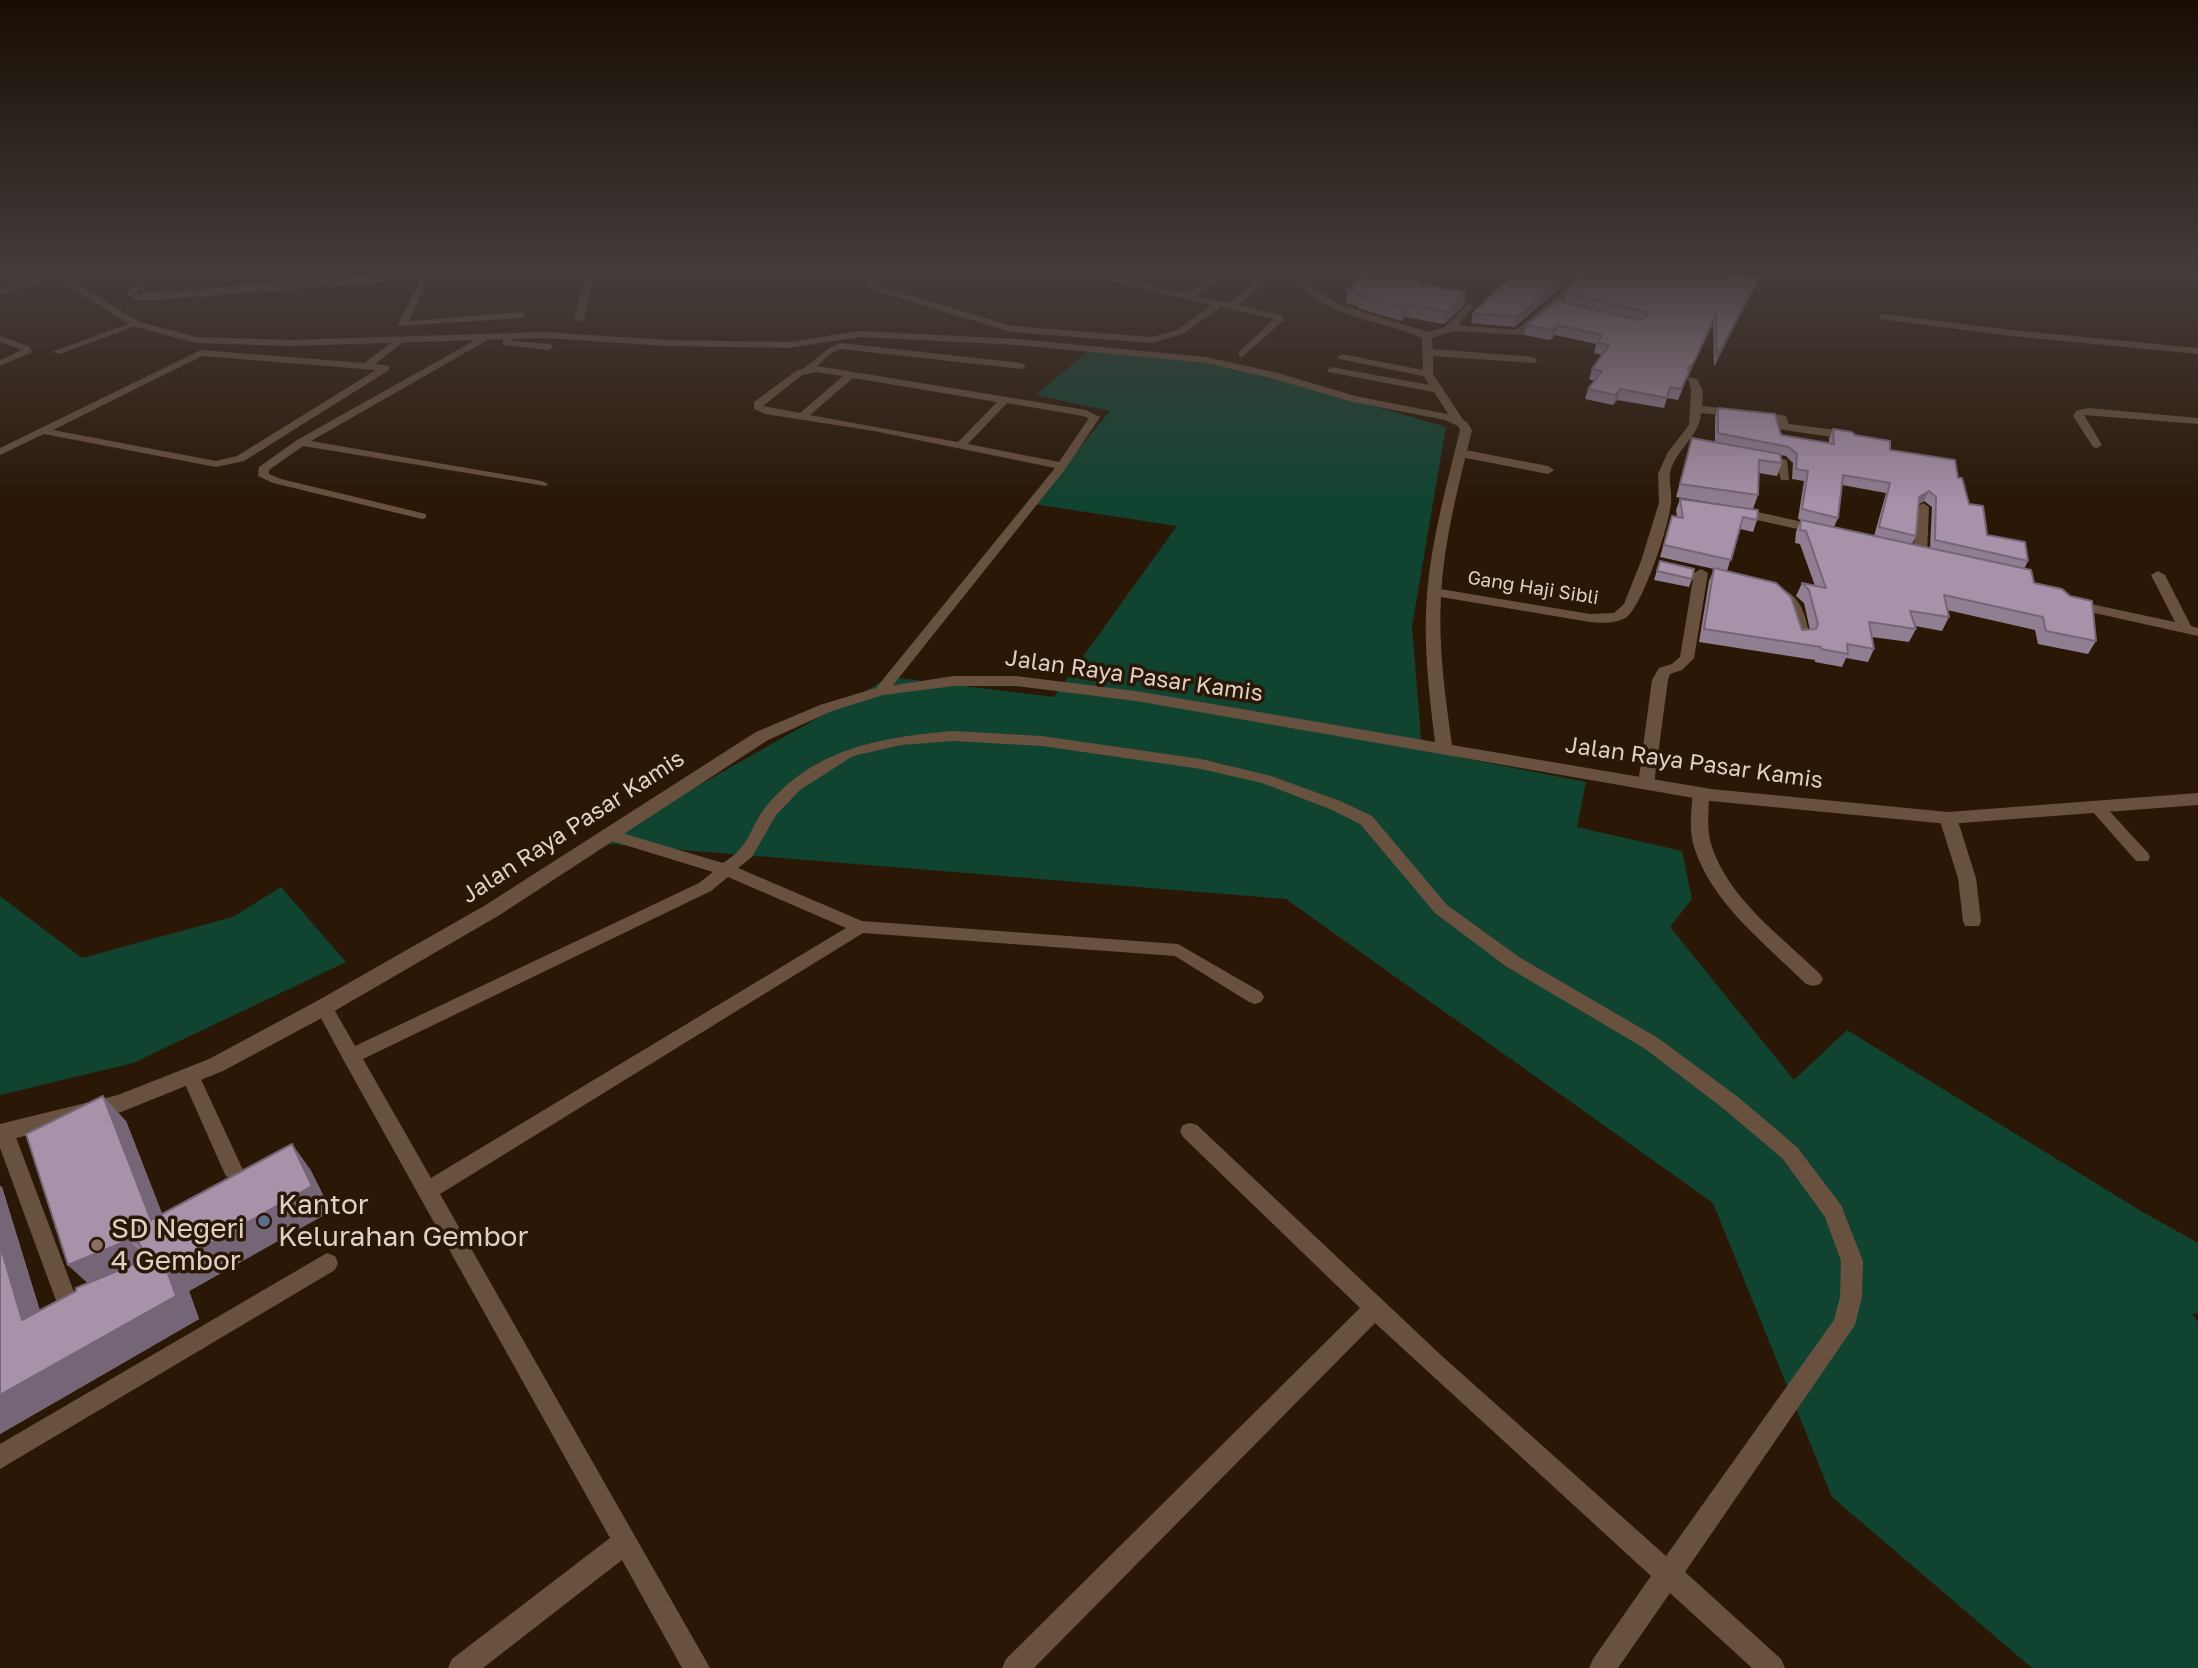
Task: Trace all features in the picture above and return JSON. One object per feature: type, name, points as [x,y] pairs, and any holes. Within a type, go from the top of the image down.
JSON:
[{"type":"street","points":[[1099,350],[1206,360],[1274,376],[1343,397],[1436,414],[1458,421]]},
{"type":"street","points":[[1444,747],[1434,668],[1434,592],[1466,430],[1428,374],[1427,352],[1533,360]]},
{"type":"street","points":[[1332,370],[1439,390]]},
{"type":"street","name":"Gang Haji Sibli","points":[[1434,592],[1607,619],[1619,616],[1630,606],[1655,562],[1665,503],[1664,474],[1669,460],[1690,444],[1695,425],[1697,391],[1692,379]]},
{"type":"street","points":[[1696,409],[1782,418],[1784,427],[1860,437]]},
{"type":"street","points":[[1460,453],[1548,470]]},
{"type":"street","points":[[1745,455],[1783,463],[1785,477]]},
{"type":"street","points":[[1665,503],[1684,503]]},
{"type":"street","points":[[1920,554],[1923,507]]},
{"type":"street","points":[[1721,509],[1829,532]]},
{"type":"street","points":[[1646,784],[1660,680],[1664,671],[1677,667],[1687,658],[1701,573]]},
{"type":"street","points":[[2158,575],[2191,631]]},
{"type":"street","points":[[1753,585],[1777,590],[1796,603],[1803,638]]},
{"type":"street","points":[[2064,603],[2191,631]]},
{"type":"street","name":"Jalan Raya Pasar Kamis","points":[[2,1133],[121,1103],[216,1065],[324,1007],[491,911],[762,736],[826,708],[881,691],[954,681],[1016,681],[1136,696],[1701,793],[1948,818],[2198,799]]},
{"type":"street","points":[[1701,793],[1700,837],[1714,876],[1731,897],[1813,979]]},
{"type":"street","points":[[1948,818],[1967,878],[1972,921]]},
{"type":"lane","points":[[0,363],[27,350]]},
{"type":"lane","points":[[57,352],[63,350]]},
{"type":"lane","points":[[367,366],[388,350]]},
{"type":"lane","points":[[422,516],[264,476],[264,468],[301,442],[464,350]]},
{"type":"lane","points":[[830,350],[758,407],[1062,466]]},
{"type":"lane","points":[[874,350],[1020,366]]},
{"type":"lane","points":[[1242,354],[1247,350]]},
{"type":"lane","points":[[0,452],[42,431],[201,353],[386,368],[240,459],[229,463],[216,464],[42,431]]},
{"type":"lane","points":[[1342,357],[1428,374]]},
{"type":"lane","points":[[808,369],[1086,413],[1095,417],[1062,466],[881,691]]},
{"type":"lane","points":[[802,417],[852,374]]},
{"type":"lane","points":[[961,445],[1005,400]]},
{"type":"lane","points":[[2097,445],[2078,416],[2080,413],[2088,411],[2198,421]]},
{"type":"lane","points":[[301,442],[542,484]]},
{"type":"lane","points":[[351,1056],[705,887],[746,853],[770,812],[795,786],[848,753],[901,740],[953,736],[1042,741],[1201,764],[1266,779],[1366,820],[1441,909],[1513,962],[1651,1043],[1731,1103],[1790,1153],[1834,1212],[1852,1261],[1851,1297],[1844,1325],[1602,1668]]},
{"type":"lane","points":[[2097,807],[2142,857]]},
{"type":"lane","points":[[608,834],[727,870],[860,927],[1178,950],[1255,997]]},
{"type":"lane","points":[[428,1191],[860,927]]},
{"type":"lane","points":[[324,1007],[697,1668]]},
{"type":"lane","points":[[190,1075],[233,1170]]},
{"type":"lane","points":[[1190,1131],[1435,1365],[1772,1668]]},
{"type":"lane","points":[[2,1133],[66,1299],[82,1307],[106,1297]]},
{"type":"lane","points":[[0,1457],[327,1263]]},
{"type":"lane","points":[[1015,1668],[1375,1308]]},
{"type":"lane","points":[[461,1668],[626,1541]]},
{"type":"green space","points":[[1090,350],[1183,358],[1279,378],[1446,427],[1412,626],[1422,750],[1586,782],[1577,827],[1682,851],[1692,899],[1670,927],[1794,1080],[1847,1030],[2141,1211],[2198,1243],[2198,1313],[2192,1314],[2198,1322],[2198,1668],[2032,1668],[1832,1497],[1713,1203],[1286,899],[597,843],[890,677],[1054,697],[1177,526],[1033,504],[1110,411],[1036,395]]},
{"type":"green space","points":[[281,887],[346,962],[133,1063],[0,1095],[0,896],[82,958],[233,917]]},
{"type":"building","points":[[1606,350],[1700,350],[1688,368],[1689,373],[1681,389],[1670,387],[1667,398],[1620,389],[1616,395],[1588,389],[1602,371],[1592,369]]},
{"type":"building","points":[[1718,408],[1775,414],[1781,435],[1834,444],[1833,429],[1890,441],[1890,450],[1955,460],[1958,478],[1962,478],[1969,504],[1983,506],[1987,535],[2025,542],[2028,561],[1935,540],[1936,497],[1929,491],[1919,497],[1916,536],[1879,527],[1890,483],[1843,475],[1838,518],[1802,509],[1808,471],[1796,469],[1797,454],[1789,447],[1718,433]]},
{"type":"building","points":[[1692,438],[1780,454],[1782,463],[1759,460],[1758,495],[1680,484]]},
{"type":"building","points":[[1680,499],[1758,510],[1757,520],[1743,517],[1731,560],[1664,545],[1672,516],[1683,518]]},
{"type":"building","points":[[1801,520],[2031,570],[2034,583],[2062,589],[2070,596],[2092,601],[2096,641],[2046,631],[2043,617],[1944,595],[1949,617],[1910,611],[1916,629],[1869,622],[1874,649],[1847,644],[1848,654],[1821,647],[1704,629],[1714,568],[1776,583],[1791,597],[1802,630],[1816,629],[1818,624],[1809,590],[1802,583],[1826,588],[1806,531],[1800,530]]},
{"type":"building","points":[[1660,561],[1694,569],[1692,579],[1657,571]]},
{"type":"building","points":[[103,1096],[151,1220],[292,1144],[312,1186],[166,1268],[176,1296],[0,1395],[0,1245],[22,1320],[76,1291],[76,1288],[139,1262],[144,1253],[139,1243],[129,1240],[68,1265],[26,1134]]},
{"type":"place","name":"Kantor Kelurahan Gembor","points":[[264,1221]]},
{"type":"place","name":"SD Negeri 4 Gembor","points":[[97,1245]]}]
